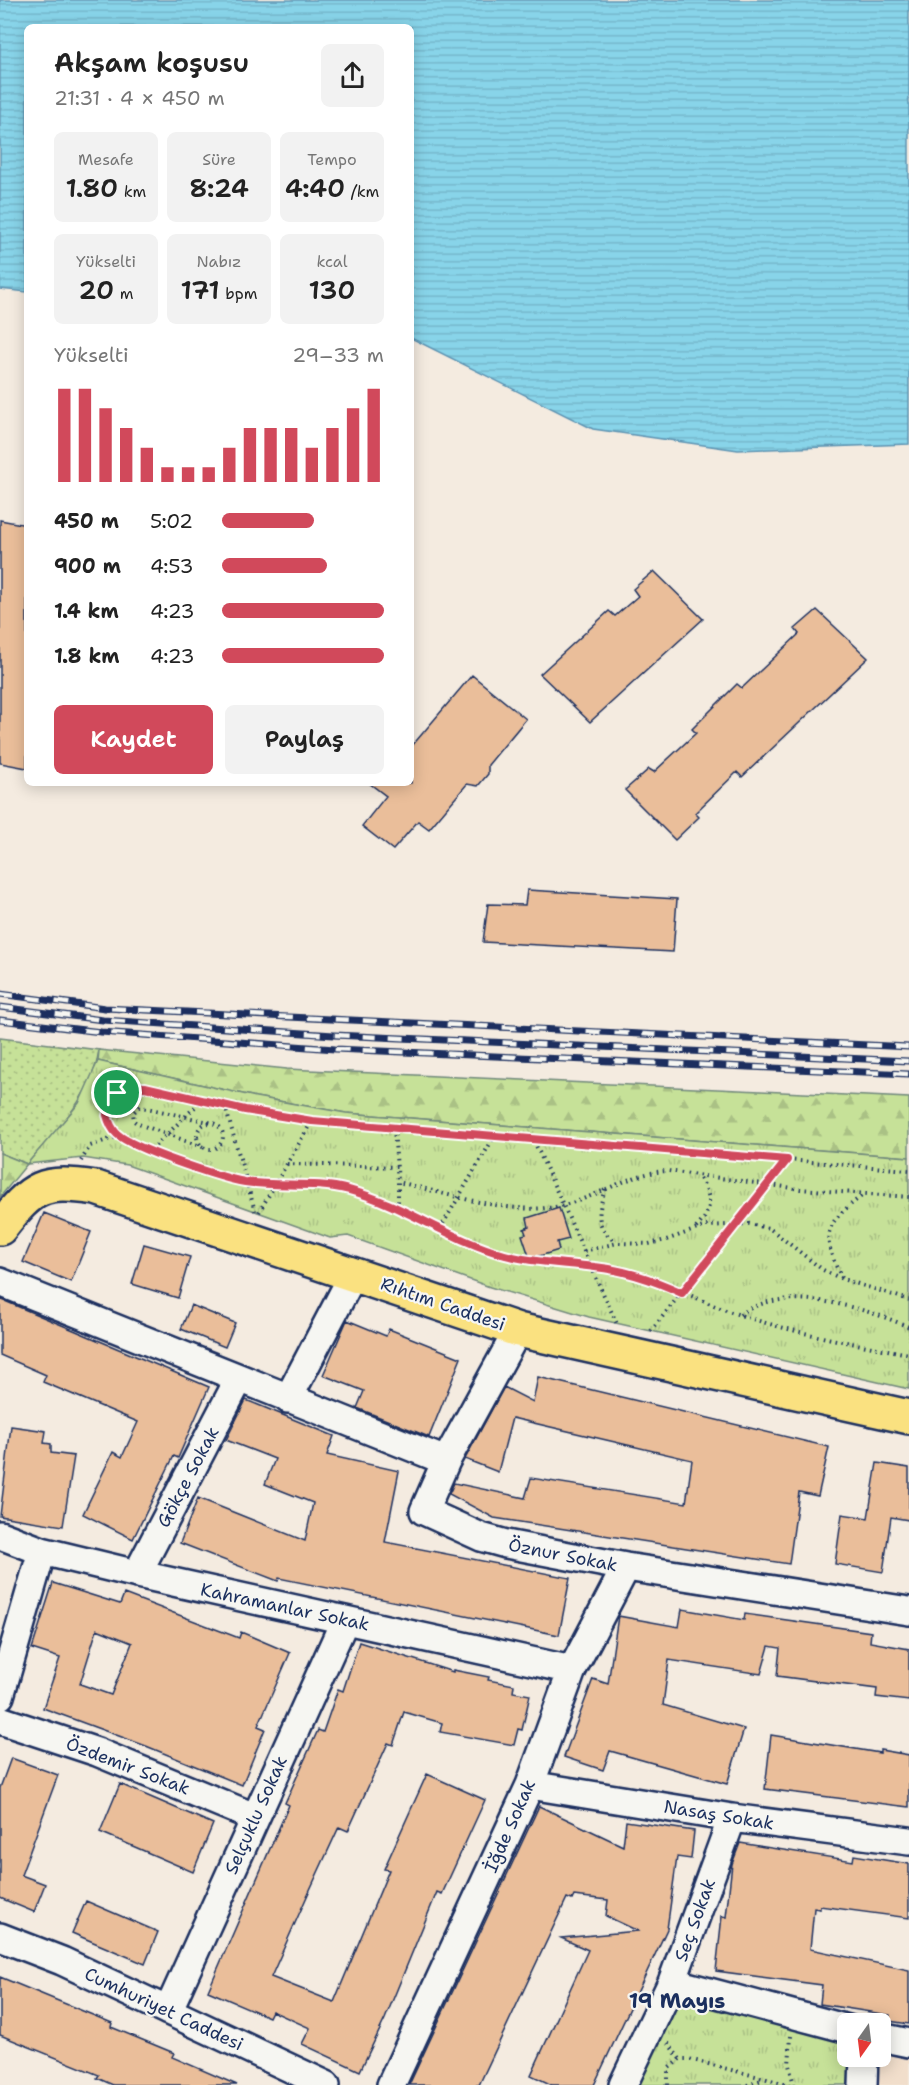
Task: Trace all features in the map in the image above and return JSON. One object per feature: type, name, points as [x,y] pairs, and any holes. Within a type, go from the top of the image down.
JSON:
[{"type":"main road","name":"Rıhtım Caddesi","points":[[0,1211],[28,1180],[40,1174],[79,1168],[98,1172],[525,1314],[909,1401]]},
{"type":"main road","name":"Rıhtım Caddesi","points":[[0,1228],[33,1191],[48,1186],[73,1185],[126,1196],[518,1330],[909,1418]]},
{"type":"street","points":[[288,1399],[354,1273]]},
{"type":"street","points":[[0,1282],[446,1461]]},
{"type":"street","name":"Öznur Sokak","points":[[518,1330],[446,1461],[424,1511],[481,1537],[506,1544],[626,1567],[909,1611]]},
{"type":"street","name":"Gökçe Sokak","points":[[137,1574],[239,1379]]},
{"type":"street","name":"Kahramanlar Sokak","points":[[0,1535],[42,1551],[137,1574],[572,1670]]},
{"type":"street","points":[[0,1696],[42,1551]]},
{"type":"street","name":"İğde Sokak","points":[[391,2085],[530,1785],[572,1670],[626,1567]]},
{"type":"street","name":"Selçuklu Sokak","points":[[168,2011],[345,1620]]},
{"type":"street","name":"Özdemir Sokak","points":[[0,1720],[97,1752],[254,1817]]},
{"type":"street","name":"Nasaş Sokak","points":[[530,1785],[732,1818],[909,1841]]},
{"type":"street","name":"Seç Sokak","points":[[623,2085],[672,1982],[732,1818]]},
{"type":"street","name":"Cumhuriyet Caddesi","points":[[0,1937],[62,1961],[326,2085]]},
{"type":"street","points":[[672,1982],[837,2026]]},
{"type":"street","points":[[891,2039],[909,2043]]},
{"type":"street","points":[[863,2085],[864,2067]]},
{"type":"path","points":[[909,1170],[312,1121],[225,1106],[145,1087],[129,1087],[117,1093],[107,1115],[110,1126],[132,1143],[246,1182],[331,1186],[349,1190],[398,1208],[473,1245],[504,1255],[538,1262],[591,1266],[652,1279],[740,1315],[800,1333],[909,1354]]},
{"type":"path","points":[[151,1150],[202,1100]]},
{"type":"path","points":[[225,1106],[246,1182],[257,1212],[312,1121]]},
{"type":"path","points":[[147,1108],[213,1123],[223,1132],[222,1141],[216,1148],[203,1147],[138,1124],[133,1116],[136,1109],[147,1108]]},
{"type":"path","points":[[203,1147],[198,1141],[197,1132],[205,1124],[213,1123]]},
{"type":"path","points":[[394,1129],[398,1208]]},
{"type":"path","points":[[440,1229],[495,1137]]},
{"type":"path","points":[[534,1141],[617,1324]]},
{"type":"path","points":[[651,1332],[787,1160]]},
{"type":"path","points":[[287,1164],[397,1167]]},
{"type":"path","points":[[398,1182],[531,1209],[563,1205],[651,1172],[680,1172],[767,1185],[909,1197]]},
{"type":"path","points":[[584,1251],[617,1243],[649,1244],[681,1236],[696,1228],[704,1221],[710,1206],[706,1188],[698,1176]]},
{"type":"path","points":[[606,1189],[598,1221],[608,1237],[617,1243]]},
{"type":"path","points":[[842,1279],[830,1254],[828,1238],[839,1215],[864,1194]]},
{"type":"path","points":[[696,1228],[759,1224],[769,1228],[815,1264],[842,1279],[908,1298]]},
{"type":"path","points":[[740,1315],[761,1303],[807,1300],[876,1313],[909,1326]]},
{"type":"path","points":[[668,2085],[668,2069],[680,2059],[690,2059],[792,2085],[789,2046],[797,2016]]},
{"type":"path","points":[[747,2085],[763,2079]]},
{"type":"shaded area","points":[[891,2051],[909,2055],[909,2085],[878,2085],[880,2067],[891,2067]]},
{"type":"green space","points":[[0,1038],[99,1050],[89,1082],[72,1112],[27,1164],[0,1153]]},
{"type":"green space","points":[[99,1050],[287,1069],[909,1098],[909,1157],[346,1113],[256,1097],[98,1061]]},
{"type":"green space","points":[[98,1061],[256,1097],[346,1113],[909,1157],[909,1389],[589,1317],[490,1287],[348,1236],[330,1238],[127,1165],[83,1158],[27,1164],[79,1103]]},
{"type":"green space","points":[[0,1153],[27,1164],[0,1197]]},
{"type":"green space","points":[[672,1982],[837,2026],[837,2067],[864,2067],[863,2085],[623,2085]]},
{"type":"water","points":[[0,0],[909,0],[909,444],[738,450],[593,429],[414,340],[414,24],[24,24],[24,292],[0,289]]},
{"type":"building","points":[[0,520],[24,524],[24,767],[0,763]]},
{"type":"building","points":[[654,571],[703,619],[590,722],[540,674],[609,611],[615,616],[638,596],[633,589]]},
{"type":"building","points":[[817,610],[868,658],[742,777],[737,772],[695,813],[699,817],[675,840],[625,790],[649,769],[654,772],[696,733],[692,729],[737,684],[742,688],[799,634],[795,629]]},
{"type":"building","points":[[472,675],[526,719],[488,765],[488,774],[478,786],[467,784],[429,829],[418,821],[393,850],[362,826],[386,796],[373,786],[414,786],[414,743]]},
{"type":"building","points":[[527,890],[677,899],[673,952],[483,942],[488,904],[525,905]]},
{"type":"building","points":[[559,1208],[569,1239],[557,1242],[559,1250],[530,1259],[522,1235],[526,1234],[524,1229],[529,1227],[527,1218]]},
{"type":"building","points":[[44,1213],[91,1232],[71,1282],[23,1262]]},
{"type":"building","points":[[144,1244],[190,1257],[178,1298],[132,1284]]},
{"type":"building","points":[[0,1299],[209,1387],[178,1458],[174,1456],[133,1539],[83,1514],[113,1452],[122,1457],[138,1422],[43,1382],[46,1375],[0,1355]]},
{"type":"building","points":[[191,1305],[235,1323],[225,1347],[181,1329]]},
{"type":"building","points":[[347,1320],[386,1336],[389,1329],[461,1358],[429,1437],[357,1408],[364,1391],[323,1375]]},
{"type":"building","points":[[538,1377],[829,1447],[818,1496],[799,1492],[789,1564],[494,1518],[449,1494],[454,1483],[525,1498],[531,1478],[686,1503],[692,1460],[512,1418],[498,1472],[465,1459],[504,1387],[533,1402]]},
{"type":"building","points":[[246,1400],[334,1436],[327,1455],[399,1471],[385,1542],[570,1578],[559,1635],[279,1578],[278,1581],[180,1543],[198,1498],[305,1541],[313,1503],[265,1484],[275,1459],[226,1440]]},
{"type":"building","points":[[11,1426],[46,1431],[44,1443],[51,1444],[51,1453],[74,1456],[63,1526],[0,1516]]},
{"type":"building","points":[[877,1463],[909,1468],[909,1520],[891,1517],[883,1572],[835,1564],[842,1514],[868,1518]]},
{"type":"building","points":[[53,1583],[120,1604],[124,1594],[239,1638],[241,1632],[290,1653],[258,1726],[265,1729],[242,1785],[43,1708],[60,1658],[32,1649]],"holes":[[[97,1629],[132,1643],[111,1695],[80,1684]]]},
{"type":"building","points":[[682,1609],[744,1620],[745,1614],[871,1632],[870,1642],[909,1649],[909,1701],[876,1697],[877,1689],[777,1676],[780,1648],[769,1646],[761,1674],[669,1660],[663,1705],[744,1729],[727,1784],[610,1751],[603,1770],[564,1757],[593,1679],[608,1684],[618,1616],[679,1627]]},
{"type":"building","points":[[359,1642],[453,1672],[453,1670],[489,1677],[488,1680],[514,1685],[513,1692],[530,1695],[522,1730],[518,1729],[514,1745],[440,1732],[442,1723],[404,1712],[393,1745],[388,1743],[348,1831],[339,1827],[308,1894],[271,1977],[334,2002],[389,1870],[384,1869],[427,1774],[485,1800],[442,1894],[437,1892],[385,2019],[360,2071],[302,2044],[310,2028],[272,2011],[269,2017],[208,1991],[289,1805],[285,1803],[318,1730],[323,1732],[338,1689],[343,1691]]},
{"type":"building","points":[[771,1735],[880,1753],[880,1750],[909,1755],[909,1807],[765,1789]]},
{"type":"building","points":[[11,1758],[58,1775],[21,1875],[45,1884],[34,1912],[0,1898],[0,1788]]},
{"type":"building","points":[[120,1784],[213,1824],[193,1872],[100,1832]]},
{"type":"building","points":[[539,1806],[623,1846],[626,1821],[694,1831],[691,1859],[677,1857],[667,1929],[594,2085],[552,2085],[531,2075],[588,1950],[561,1938],[638,1931],[606,1916],[608,1900],[574,1896],[572,1900],[567,1898],[479,2085],[409,2085]]},
{"type":"building","points":[[740,1843],[853,1861],[854,1855],[909,1864],[909,1918],[820,1906],[820,1909],[814,1908],[810,1949],[909,1970],[909,2024],[891,2021],[891,2013],[820,2004],[822,1985],[716,1971],[722,1916],[726,1917],[732,1864]]},
{"type":"building","points":[[86,1901],[158,1932],[145,1964],[72,1933]]},
{"type":"building","points":[[0,1977],[112,2023],[111,2027],[174,2053],[172,2057],[237,2085],[113,2085],[97,2078],[99,2075],[0,2035]]},
{"type":"railway","points":[[0,994],[105,1008],[909,1047]]},
{"type":"railway","points":[[0,1007],[103,1020],[334,1035],[909,1061]]},
{"type":"railway","points":[[0,1020],[101,1032],[335,1049],[909,1074]]},
{"type":"district","name":"19 Mayıs","points":[[677,2001]]},
{"type":"route","points":[[129,1087],[145,1087],[245,1110],[312,1121],[787,1160],[682,1293],[652,1279],[623,1271],[594,1266],[538,1262],[504,1255],[473,1245],[398,1208],[349,1190],[299,1183],[246,1182],[151,1150],[119,1136],[110,1126],[107,1115],[117,1093],[129,1087]]}]
